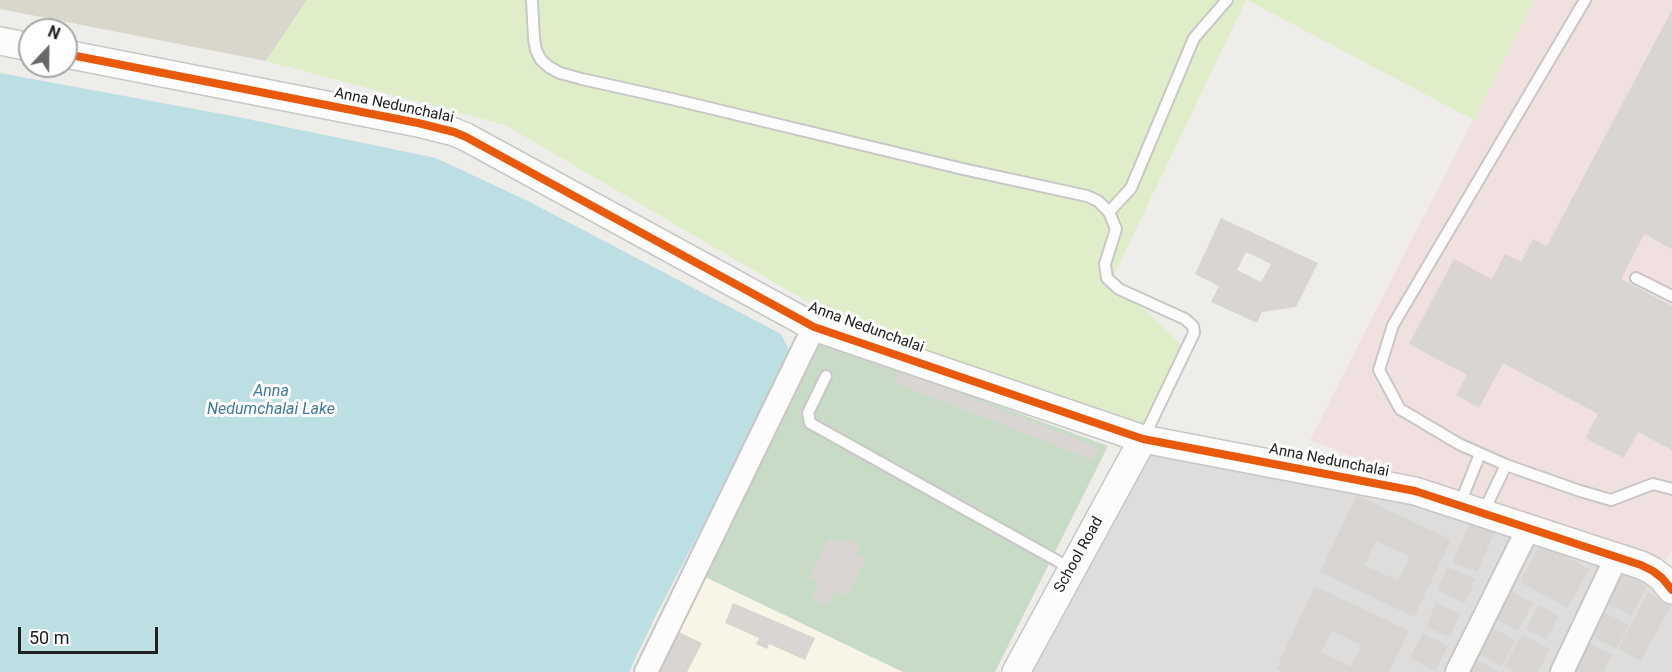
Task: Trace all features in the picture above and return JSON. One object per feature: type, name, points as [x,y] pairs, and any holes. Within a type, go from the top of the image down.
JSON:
[{"type":"street","points":[[0,41],[18,45]]},
{"type":"street","name":"Anna Nedunchalai","points":[[78,56],[454,132],[814,327],[1143,439],[1415,491],[1641,565],[1662,578],[1672,590]]},
{"type":"street","points":[[646,672],[814,327]]},
{"type":"street","name":"School Road","points":[[1016,672],[1143,439]]},
{"type":"street","points":[[1456,672],[1528,529]]},
{"type":"street","points":[[1562,672],[1616,558]]},
{"type":"lane","points":[[532,0],[536,50],[541,60],[560,73],[963,169],[1087,196],[1098,201],[1109,212],[1116,229],[1106,264],[1107,278],[1119,288],[1193,326],[1194,333],[1143,439]]},
{"type":"lane","points":[[1109,212],[1131,188],[1194,38],[1227,0]]},
{"type":"lane","points":[[1585,0],[1393,325],[1379,370],[1400,409],[1459,444],[1506,465],[1580,492],[1611,500],[1653,484],[1672,489]]},
{"type":"lane","points":[[1636,278],[1672,296]]},
{"type":"lane","points":[[826,376],[808,413],[810,423],[1072,569]]},
{"type":"lane","points":[[1471,510],[1480,454]]},
{"type":"lane","points":[[1471,510],[1506,465]]},
{"type":"shaded area","points":[[0,0],[307,0],[266,61],[78,24],[78,18],[46,18],[0,9]]},
{"type":"shaded area","points":[[1534,0],[1672,0],[1672,551],[1658,572],[1310,440]]},
{"type":"shaded area","points":[[1145,451],[1417,503],[1641,579],[1672,602],[1672,672],[1025,672]]},
{"type":"shaded area","points":[[701,575],[903,672],[655,672]]},
{"type":"green space","points":[[307,0],[1246,0],[1112,279],[1186,349],[1141,435],[832,316],[505,125],[266,61]]},
{"type":"green space","points":[[1247,0],[1534,0],[1474,120]]},
{"type":"green space","points":[[818,340],[1108,446],[995,672],[903,672],[701,575]]},
{"type":"water","name":"Anna Nedumchalai Lake","points":[[0,73],[238,117],[436,158],[530,202],[781,334],[792,356],[656,615],[629,672],[0,672]]},
{"type":"building","points":[[1672,10],[1672,249],[1644,234],[1621,279],[1672,306],[1672,450],[1638,432],[1624,458],[1585,438],[1598,414],[1503,363],[1479,408],[1456,395],[1467,375],[1409,344],[1454,259],[1492,279],[1505,254],[1521,262],[1533,239],[1547,246]]},
{"type":"building","points":[[1221,218],[1318,263],[1296,307],[1262,312],[1257,323],[1211,302],[1219,286],[1195,274]],"holes":[[[1246,252],[1271,264],[1261,282],[1237,270]]]},
{"type":"building","points":[[900,371],[1098,447],[1093,460],[895,383]]},
{"type":"building","points":[[1357,495],[1451,540],[1414,617],[1320,572]],"holes":[[[1376,541],[1410,557],[1398,581],[1364,565]]]},
{"type":"building","points":[[1471,519],[1496,529],[1477,572],[1453,562]]},
{"type":"building","points":[[829,538],[840,543],[843,538],[860,546],[856,554],[866,558],[847,596],[836,591],[828,606],[812,599],[820,583],[809,577]]},
{"type":"building","points":[[1541,543],[1589,569],[1568,608],[1520,582]]},
{"type":"building","points":[[1447,567],[1476,579],[1465,603],[1437,591]]},
{"type":"building","points":[[1622,573],[1647,586],[1631,616],[1606,602]]},
{"type":"building","points":[[1315,586],[1409,631],[1389,672],[1283,672],[1276,669]],"holes":[[[1332,631],[1361,645],[1351,667],[1321,652]]]},
{"type":"building","points":[[1509,590],[1533,603],[1518,631],[1494,618]]},
{"type":"building","points":[[1648,593],[1671,605],[1641,661],[1618,649]]},
{"type":"building","points":[[733,603],[815,638],[805,660],[769,644],[767,649],[756,644],[759,638],[725,623]]},
{"type":"building","points":[[1436,603],[1460,614],[1450,637],[1426,627]]},
{"type":"building","points":[[1538,605],[1559,616],[1546,639],[1526,629]]},
{"type":"building","points":[[1603,612],[1629,625],[1616,649],[1590,635]]},
{"type":"building","points":[[1491,627],[1515,640],[1501,666],[1477,653]]},
{"type":"building","points":[[679,632],[702,643],[687,672],[659,672]]},
{"type":"building","points":[[1423,633],[1448,646],[1435,671],[1410,658]]},
{"type":"building","points":[[1522,634],[1550,649],[1538,672],[1516,672],[1505,666]]},
{"type":"building","points":[[1588,642],[1612,655],[1603,672],[1579,672],[1574,669]]},
{"type":"building","points":[[1477,660],[1499,672],[1471,672]]},
{"type":"cycle path","points":[[78,56],[454,132],[814,327],[1143,439],[1415,491],[1641,565],[1662,578],[1672,590]]}]
